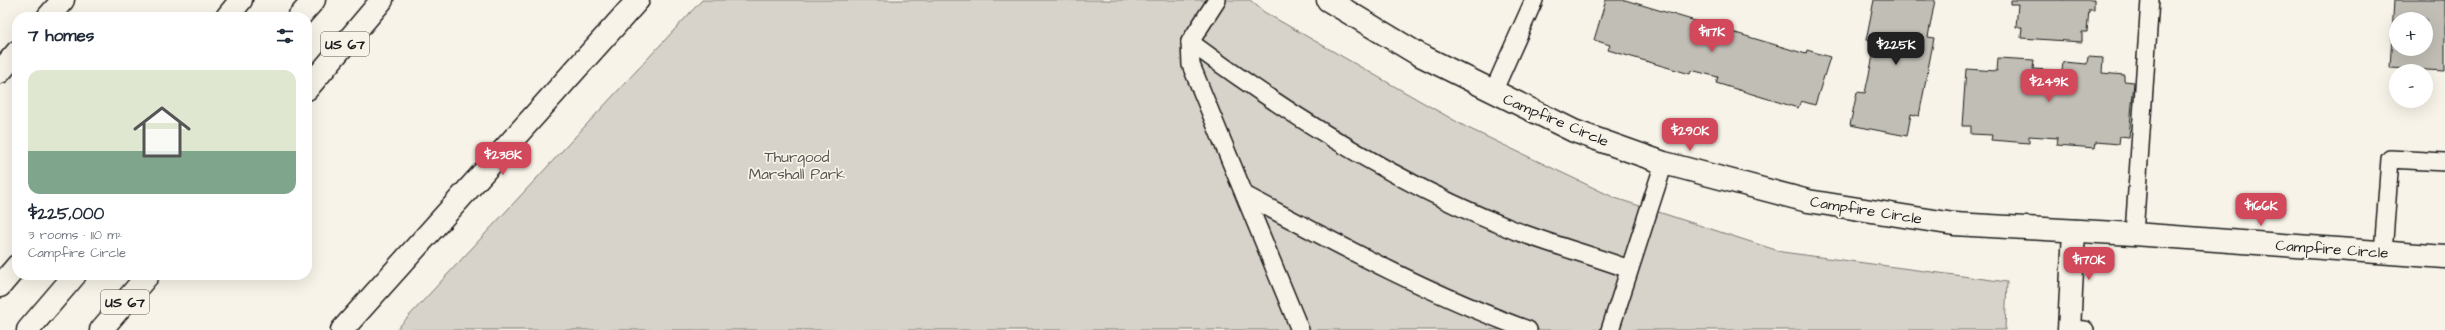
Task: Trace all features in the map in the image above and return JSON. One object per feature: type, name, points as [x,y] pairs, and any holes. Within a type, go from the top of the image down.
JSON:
[{"type":"main road","points":[[52,12],[63,0]]},
{"type":"main road","points":[[231,12],[241,0]]},
{"type":"main road","points":[[303,12],[314,0]]},
{"type":"main road","name":"US 67","points":[[312,83],[382,0]]},
{"type":"main road","points":[[342,330],[638,0]]},
{"type":"main road","name":"Campfire Circle","points":[[1328,0],[1418,54],[1574,131],[1664,163],[1808,201],[1954,224],[2134,234],[2445,257]]},
{"type":"main road","points":[[0,72],[12,58]]},
{"type":"main road","points":[[2074,230],[2075,330]]},
{"type":"main road","points":[[0,286],[12,272]]},
{"type":"main road","points":[[28,330],[71,280]]},
{"type":"main road","name":"US 67","points":[[101,330],[144,280]]},
{"type":"lane","points":[[1217,0],[1190,42],[1190,65],[1300,330]]},
{"type":"lane","points":[[1493,92],[1534,0]]},
{"type":"lane","points":[[2134,234],[2150,0]]},
{"type":"lane","points":[[1190,42],[1257,92],[1395,175],[1511,229],[1629,269]]},
{"type":"lane","points":[[2383,253],[2390,159],[2445,162]]},
{"type":"lane","points":[[1610,330],[1664,163]]},
{"type":"lane","points":[[1245,196],[1369,261],[1482,313],[1528,330]]},
{"type":"green space","name":"Thurgood Marshall Park","points":[[702,0],[1250,0],[1264,12],[1466,127],[1615,198],[1782,252],[2007,282],[2005,330],[396,330]]},
{"type":"building","points":[[1606,0],[1625,0],[1806,54],[1807,50],[1830,57],[1815,105],[1801,101],[1798,108],[1716,83],[1718,77],[1691,70],[1690,74],[1608,50],[1610,45],[1594,40]]},
{"type":"building","points":[[1874,0],[1935,0],[1928,37],[1934,38],[1919,116],[1911,114],[1907,136],[1850,125],[1857,92],[1865,93],[1876,42],[1866,40]]},
{"type":"building","points":[[2011,0],[2094,0],[2094,10],[2089,10],[2087,32],[2082,32],[2082,42],[2021,38],[2022,27],[2016,27],[2018,4],[2011,4]]},
{"type":"building","points":[[2394,0],[2445,0],[2445,71],[2433,70],[2433,64],[2390,64],[2391,56],[2433,56],[2433,12],[2393,12]]},
{"type":"building","points":[[2088,57],[2103,58],[2102,73],[2124,75],[2124,81],[2134,82],[2129,137],[2120,136],[2119,144],[2096,142],[2095,148],[2057,145],[2058,138],[2029,136],[2029,143],[1991,140],[1992,135],[1971,134],[1971,126],[1962,126],[1966,69],[1997,71],[1998,58],[2034,60],[2033,69],[2062,71],[2063,62],[2087,64]]}]
